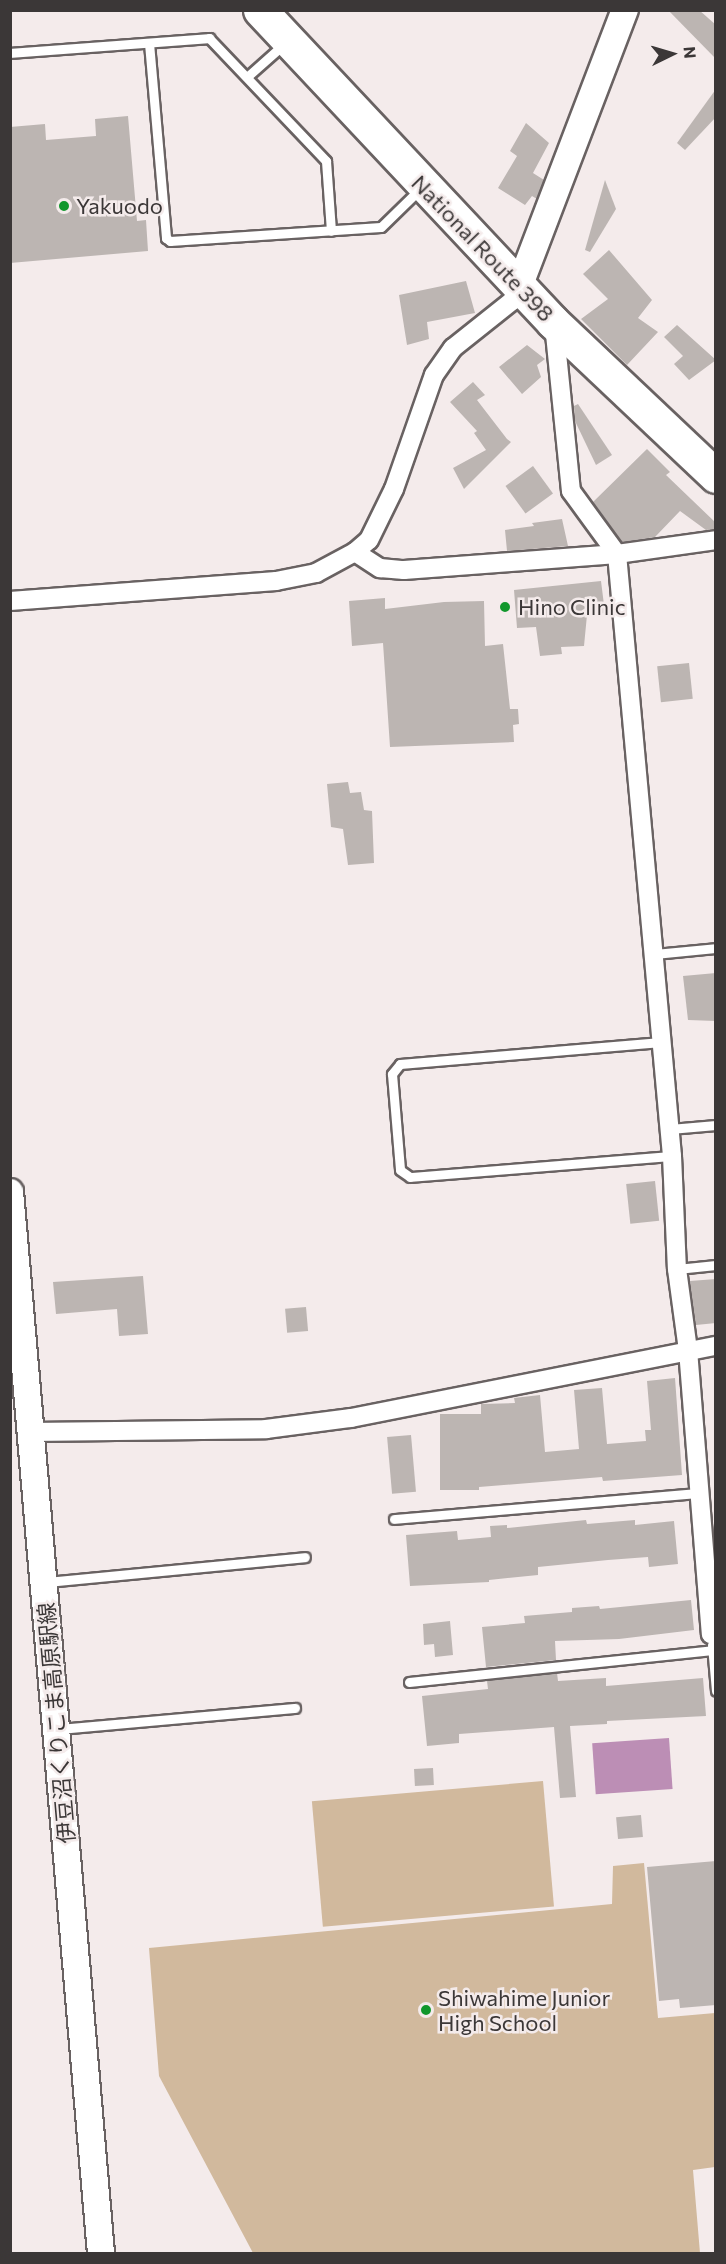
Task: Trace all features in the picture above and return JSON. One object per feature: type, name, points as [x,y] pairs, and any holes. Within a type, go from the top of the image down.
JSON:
[{"type":"highway","name":"National Route 398","points":[[260,10],[519,287],[716,476]]},
{"type":"main road","points":[[519,287],[625,10]]},
{"type":"main road","name":"伊豆沼くりこま高原駅線","points":[[10,1192],[58,1730],[101,2253]]},
{"type":"street","points":[[10,602],[276,581],[316,573],[355,552],[369,540],[394,489],[434,375],[453,348],[512,301],[519,287]]},
{"type":"street","points":[[554,322],[571,491],[617,554],[672,1156],[676,1269],[688,1350],[713,1639]]},
{"type":"street","points":[[355,552],[380,568],[404,570],[617,554],[716,540]]},
{"type":"street","points":[[31,1432],[266,1429],[329,1421],[716,1346]]},
{"type":"lane","points":[[10,53],[209,38],[248,76],[326,161],[331,231]]},
{"type":"lane","points":[[248,76],[288,41]]},
{"type":"lane","points":[[149,43],[166,238],[170,241],[381,227],[424,185]]},
{"type":"lane","points":[[654,954],[716,948]]},
{"type":"lane","points":[[662,1042],[400,1064],[392,1074],[400,1170],[410,1177],[672,1156]]},
{"type":"lane","points":[[669,1129],[716,1125]]},
{"type":"lane","points":[[676,1269],[716,1265]]},
{"type":"lane","points":[[394,1519],[699,1493]]},
{"type":"lane","points":[[44,1582],[305,1557]]},
{"type":"lane","points":[[409,1682],[713,1639],[716,1691]]},
{"type":"lane","points":[[58,1730],[295,1708]]},
{"type":"shaded area","points":[[669,1738],[673,1789],[596,1794],[592,1743]]},
{"type":"shaded area","points":[[543,1781],[554,1907],[323,1927],[312,1801]]},
{"type":"shaded area","name":"Shiwahime Junior High School","points":[[644,1863],[658,2018],[715,2013],[715,2167],[693,2170],[700,2253],[253,2253],[159,2076],[149,1948],[612,1904],[613,1866]]},
{"type":"building","points":[[668,10],[699,10],[716,25],[716,59]]},
{"type":"building","points":[[716,89],[716,117],[685,150],[677,143]]},
{"type":"building","points":[[128,116],[137,221],[146,220],[148,251],[10,263],[10,127],[45,124],[46,140],[96,136],[95,119]]},
{"type":"building","points":[[526,123],[549,143],[533,173],[544,180],[537,199],[532,196],[525,205],[498,188],[517,156],[510,151]]},
{"type":"building","points":[[605,180],[616,209],[590,252],[585,250]]},
{"type":"building","points":[[609,250],[652,300],[638,318],[658,332],[627,365],[581,319],[608,299],[583,274]]},
{"type":"building","points":[[466,281],[475,313],[427,322],[429,339],[407,345],[399,295]]},
{"type":"building","points":[[677,325],[716,360],[689,380],[674,364],[683,356],[664,337]]},
{"type":"building","points":[[527,345],[545,359],[537,365],[541,377],[522,394],[499,367]]},
{"type":"building","points":[[473,382],[485,395],[477,400],[511,442],[464,489],[453,468],[486,450],[474,433],[477,431],[450,402]]},
{"type":"building","points":[[578,404],[612,455],[596,465],[575,421],[574,406]]},
{"type":"building","points":[[647,449],[670,472],[666,475],[716,523],[716,529],[706,530],[680,511],[655,537],[622,542],[593,502]]},
{"type":"building","points":[[533,466],[553,494],[525,513],[505,486]]},
{"type":"building","points":[[562,519],[568,546],[507,551],[505,530]]},
{"type":"building","points":[[601,581],[605,613],[587,615],[584,646],[561,647],[562,654],[540,656],[536,627],[517,628],[514,590]]},
{"type":"building","points":[[385,598],[385,609],[444,602],[484,601],[485,646],[503,644],[510,709],[518,709],[519,724],[513,725],[514,742],[390,747],[383,643],[352,646],[349,601]]},
{"type":"building","points":[[689,663],[693,699],[661,702],[657,666]]},
{"type":"building","points":[[348,782],[350,793],[361,792],[364,810],[372,811],[374,863],[348,865],[343,829],[331,827],[327,784]]},
{"type":"building","points":[[716,973],[716,1021],[688,1020],[683,976]]},
{"type":"building","points":[[655,1181],[659,1221],[630,1224],[626,1184]]},
{"type":"building","points":[[143,1276],[148,1334],[119,1336],[117,1309],[56,1314],[53,1282]]},
{"type":"building","points":[[716,1279],[716,1323],[696,1325],[690,1281]]},
{"type":"building","points":[[306,1307],[308,1331],[287,1333],[285,1309]]},
{"type":"building","points":[[675,1378],[682,1475],[603,1481],[602,1477],[479,1487],[479,1490],[440,1490],[440,1414],[481,1414],[481,1404],[515,1403],[514,1398],[540,1395],[545,1452],[579,1449],[574,1390],[602,1388],[607,1444],[646,1441],[645,1430],[651,1430],[647,1381]]},
{"type":"building","points":[[411,1435],[416,1492],[392,1494],[387,1437]]},
{"type":"building","points":[[586,1520],[587,1524],[635,1520],[635,1525],[674,1521],[678,1564],[649,1567],[648,1557],[608,1560],[538,1567],[538,1575],[489,1580],[489,1582],[410,1586],[406,1535],[457,1531],[458,1540],[491,1537],[490,1526],[507,1525],[507,1528]]},
{"type":"building","points":[[691,1600],[694,1630],[619,1639],[555,1641],[556,1660],[486,1667],[482,1627],[525,1623],[524,1616],[572,1612],[572,1608],[599,1606],[600,1609]]},
{"type":"building","points":[[450,1621],[453,1655],[435,1657],[434,1644],[424,1645],[423,1624]]},
{"type":"building","points":[[557,1673],[558,1681],[606,1678],[606,1686],[703,1678],[706,1716],[607,1721],[607,1724],[570,1726],[576,1797],[560,1798],[554,1727],[459,1734],[459,1743],[427,1746],[422,1696],[488,1689],[487,1681]]},
{"type":"building","points":[[433,1768],[434,1785],[415,1786],[414,1769]]},
{"type":"building","points":[[641,1815],[643,1837],[618,1839],[616,1817]]},
{"type":"building","points":[[716,1861],[716,2005],[680,2008],[679,1999],[659,2001],[647,1867]]},
{"type":"place","name":"Yakuodo","points":[[64,206]]},
{"type":"place","name":"Hino Clinic","points":[[505,607]]},
{"type":"place","name":"Shiwahime Junior High School","points":[[426,2010]]}]
